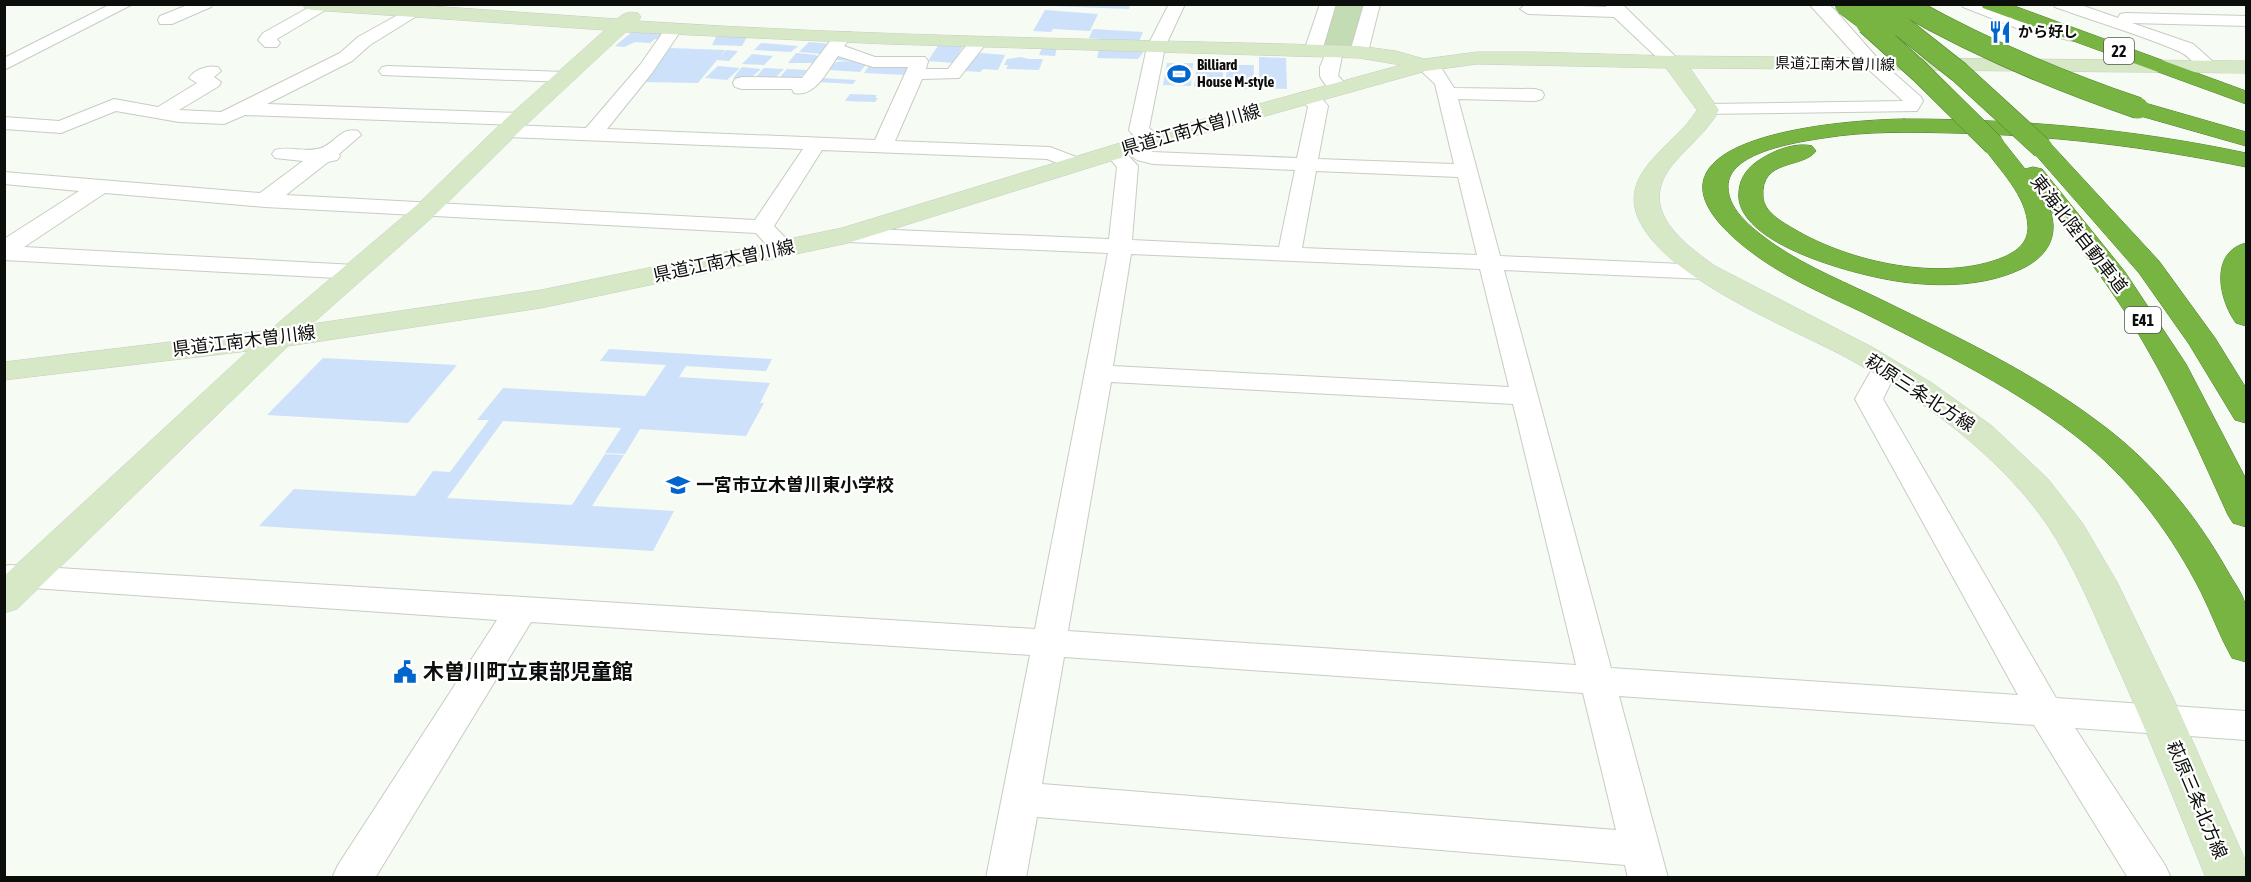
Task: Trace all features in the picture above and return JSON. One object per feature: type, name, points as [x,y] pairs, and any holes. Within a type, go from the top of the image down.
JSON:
[{"type":"highway","points":[[1903,4],[1974,44],[2010,61],[2138,108],[2247,139]]},
{"type":"highway","name":"22","points":[[1990,4],[2247,98]]},
{"type":"highway","name":"22","points":[[2033,4],[2247,79]]},
{"type":"highway","points":[[1857,7],[1920,72],[2001,145],[2038,208],[2043,226],[2033,249],[2021,260],[1981,273],[1954,276],[1901,274],[1833,258],[1778,232],[1761,217],[1751,202],[1749,189],[1755,176],[1769,164],[1790,155],[1820,148],[1904,139],[1955,138],[2061,142],[2167,154],[2247,170]]},
{"type":"highway","name":"東海北陸自動車道","points":[[1857,7],[1959,72],[2042,147],[2149,267],[2204,344],[2247,413]]},
{"type":"highway","points":[[2247,160],[2155,143],[2049,130],[1976,126],[1891,126],[1814,132],[1750,148],[1730,160],[1718,173],[1715,186],[1719,201],[1728,216],[1744,233],[1772,254],[1804,273],[1978,361],[2034,393],[2114,451],[2148,485],[2203,561],[2233,615],[2247,647]]},
{"type":"highway","name":"東海北陸自動車道","points":[[2001,145],[2053,197],[2106,265],[2159,343],[2207,431],[2247,514]]},
{"type":"highway","points":[[2247,251],[2241,254],[2234,272],[2236,294],[2247,317]]},
{"type":"main road","points":[[12,584],[279,338],[427,208],[643,4]]},
{"type":"main road","name":"県道江南木曽川線","points":[[319,5],[839,42],[980,41],[1359,52],[1396,57],[1424,65]]},
{"type":"main road","name":"県道江南木曽川線","points":[[4,371],[279,338],[541,299],[784,249],[848,235],[1134,147],[1424,65],[1478,58],[1534,58],[1672,62],[2247,67]]},
{"type":"main road","points":[[1672,62],[1708,110]]},
{"type":"main road","name":"萩原三条北方線","points":[[1708,110],[1698,125],[1653,172],[1647,184],[1645,197],[1652,219],[1667,242],[1705,272],[1885,368],[1950,409],[1984,436],[2024,475],[2059,515],[2080,547],[2101,587],[2163,720],[2230,878]]},
{"type":"street","points":[[4,65],[125,4]]},
{"type":"street","points":[[166,20],[206,4]]},
{"type":"street","points":[[1006,878],[1099,373],[1120,248],[1128,166],[1139,130],[1156,47],[1177,4]]},
{"type":"street","points":[[1313,51],[1328,4]]},
{"type":"street","points":[[1359,52],[1372,4]]},
{"type":"street","points":[[1708,110],[1910,107],[1914,101],[1873,64],[1828,13],[1817,4]]},
{"type":"street","points":[[1969,4],[2025,25],[2090,40]]},
{"type":"street","points":[[2061,4],[2187,48],[2210,67]]},
{"type":"street","points":[[271,43],[267,40],[269,37],[319,5]]},
{"type":"street","points":[[1528,9],[1617,8],[1672,62]]},
{"type":"street","points":[[4,123],[61,127],[114,105],[161,113],[224,118],[346,57],[364,41],[414,11]]},
{"type":"street","points":[[2103,19],[2247,21]]},
{"type":"street","points":[[592,134],[646,69],[674,29]]},
{"type":"street","points":[[915,74],[953,74],[980,41]]},
{"type":"street","points":[[742,83],[804,86],[839,42],[873,62],[920,61],[882,147]]},
{"type":"street","points":[[1334,51],[1328,78],[1330,82],[1340,87]]},
{"type":"street","points":[[1021,799],[1644,863],[1447,93],[1444,83],[1436,73],[1424,65]]},
{"type":"street","points":[[388,70],[565,77]]},
{"type":"street","points":[[161,113],[212,82],[198,78],[212,71]]},
{"type":"street","points":[[1447,93],[1535,95]]},
{"type":"street","points":[[1289,253],[1318,106],[1307,97]]},
{"type":"street","points":[[243,109],[513,125],[592,134],[1050,153],[1077,164]]},
{"type":"street","points":[[265,200],[351,135]]},
{"type":"street","points":[[762,227],[816,144]]},
{"type":"street","points":[[1134,147],[1144,156],[1153,159],[1466,171]]},
{"type":"street","points":[[282,154],[354,157]]},
{"type":"street","points":[[4,178],[265,200],[762,227],[784,249]]},
{"type":"street","points":[[4,251],[102,185]]},
{"type":"street","points":[[848,235],[1705,272]]},
{"type":"street","points":[[4,251],[355,272]]},
{"type":"street","points":[[1885,368],[1869,399],[2046,713],[2151,878]]},
{"type":"street","points":[[1099,373],[1524,396]]},
{"type":"street","points":[[12,584],[521,610],[1050,643],[2247,725]]},
{"type":"street","points":[[352,878],[521,610]]},
{"type":"green space","points":[[1335,5],[1370,5],[1359,52],[1321,51]]},
{"type":"building","points":[[1051,4],[1130,4],[1129,9],[1051,6]]},
{"type":"building","points":[[1045,10],[1098,14],[1090,31],[1053,29],[1051,32],[1033,31]]},
{"type":"building","points":[[1093,29],[1143,32],[1139,42],[1089,38]]},
{"type":"building","points":[[632,32],[669,34],[662,40],[655,39],[650,43],[635,42],[624,47],[615,46]]},
{"type":"building","points":[[716,37],[747,37],[742,46],[712,45]]},
{"type":"building","points":[[809,42],[833,44],[824,54],[799,52]]},
{"type":"building","points":[[761,43],[798,46],[791,52],[754,50]]},
{"type":"building","points":[[939,44],[964,45],[953,63],[928,61]]},
{"type":"building","points":[[670,48],[725,50],[719,58],[726,50],[738,51],[729,61],[717,60],[698,83],[641,82]]},
{"type":"building","points":[[1042,48],[1057,48],[1055,56],[1039,55]]},
{"type":"building","points":[[1099,50],[1143,53],[1138,59],[1097,58]]},
{"type":"building","points":[[796,53],[821,56],[815,63],[788,63]]},
{"type":"building","points":[[840,53],[868,62],[860,72],[829,70],[836,62],[851,61],[835,60]]},
{"type":"building","points":[[980,53],[1005,55],[998,70],[964,71]]},
{"type":"building","points":[[752,54],[773,56],[764,65],[742,64]]},
{"type":"building","points":[[1021,57],[1043,59],[1039,70],[1006,69],[1008,65],[1004,65],[1007,59]]},
{"type":"building","points":[[1259,57],[1286,58],[1287,89],[1259,88]]},
{"type":"building","points":[[871,63],[912,66],[906,75],[864,73]]},
{"type":"building","name":"Billiard House M-style","points":[[1167,63],[1193,63],[1191,86],[1163,85]]},
{"type":"building","points":[[1197,64],[1224,64],[1222,88],[1194,87]]},
{"type":"building","points":[[1227,65],[1254,65],[1253,89],[1225,88]]},
{"type":"building","points":[[718,66],[740,68],[727,80],[705,78]]},
{"type":"building","points":[[742,67],[761,69],[752,77],[743,80],[733,78]]},
{"type":"building","points":[[764,68],[784,69],[775,78],[753,80]]},
{"type":"building","points":[[787,69],[807,70],[798,80],[778,79]]},
{"type":"building","points":[[821,78],[856,80],[853,84],[818,82]]},
{"type":"building","points":[[850,94],[877,95],[875,98],[878,98],[875,102],[845,101]]},
{"type":"building","points":[[609,349],[772,359],[766,371],[686,366],[679,377],[770,383],[760,403],[764,403],[746,436],[640,429],[625,454],[605,453],[621,428],[503,421],[447,498],[572,505],[605,454],[624,455],[592,506],[674,511],[653,551],[259,526],[294,489],[415,496],[433,471],[450,472],[489,420],[477,420],[503,388],[645,396],[666,365],[600,361]]},
{"type":"building","points":[[323,358],[457,365],[408,423],[267,415]]},
{"type":"place","name":"から好し","points":[[2000,32]]},
{"type":"place","name":"Billiard House M-style","points":[[1179,74]]},
{"type":"place","name":"一宮市立木曽川東小学校","points":[[678,485]]},
{"type":"place","name":"木曽川町立東部児童館","points":[[405,672]]}]
